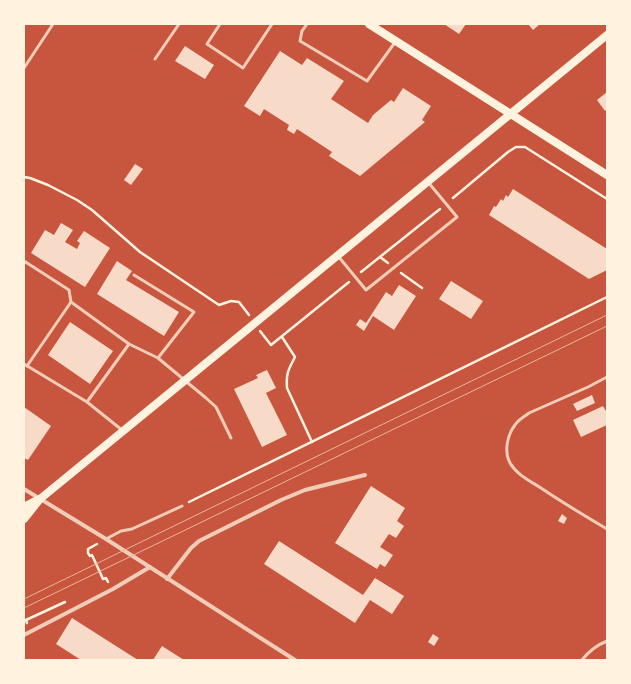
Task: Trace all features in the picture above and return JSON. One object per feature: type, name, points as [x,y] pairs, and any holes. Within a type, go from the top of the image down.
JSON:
[{"type":"main road","points":[[369,24],[607,175]]},
{"type":"main road","points":[[24,519],[40,499],[607,35]]},
{"type":"main road","points":[[24,506],[40,499]]},
{"type":"street","points":[[167,579],[191,548],[199,541],[281,500],[305,490],[365,475]]},
{"type":"street","points":[[24,489],[106,539],[295,660]]},
{"type":"street","points":[[24,634],[113,589],[150,567]]},
{"type":"lane","points":[[24,68],[53,24]]},
{"type":"lane","points":[[155,59],[179,24]]},
{"type":"lane","points":[[220,24],[207,44],[243,68],[272,24]]},
{"type":"lane","points":[[307,24],[302,31],[300,42],[367,81],[396,41]]},
{"type":"lane","points":[[338,256],[366,290],[457,217],[428,182]]},
{"type":"lane","points":[[24,261],[70,290],[71,302],[25,365],[87,402],[123,431]]},
{"type":"lane","points":[[134,275],[194,312],[158,358]]},
{"type":"lane","points":[[71,302],[129,344],[158,358],[216,407],[231,438]]},
{"type":"lane","points":[[87,402],[129,344]]},
{"type":"lane","points":[[607,377],[529,413],[522,418],[515,425],[509,436],[507,453],[510,462],[518,473],[607,529]]},
{"type":"lane","points":[[106,539],[121,531],[132,529],[182,506]]},
{"type":"lane","points":[[582,660],[592,650],[607,641]]},
{"type":"path","points":[[24,177],[48,185],[77,200],[92,210],[140,252],[219,305],[231,301],[239,302]]},
{"type":"path","points":[[182,506],[607,298]]},
{"type":"path","points":[[282,337],[295,358],[288,370],[286,379],[287,388],[312,442]]},
{"type":"path","points":[[101,585],[108,582],[106,578],[103,579],[92,556],[88,553],[88,549],[106,539]]},
{"type":"path","points":[[31,631],[25,621],[67,601]]},
{"type":"building","points":[[444,24],[466,24],[459,34]]},
{"type":"building","points":[[528,24],[540,24],[533,30]]},
{"type":"building","points":[[185,46],[214,65],[205,79],[175,61]]},
{"type":"building","points":[[280,51],[302,65],[307,58],[344,81],[331,99],[368,123],[373,115],[391,100],[394,102],[403,88],[431,106],[422,120],[425,122],[360,176],[329,156],[332,152],[297,129],[294,134],[287,130],[289,125],[264,109],[260,116],[244,106]]},
{"type":"building","points":[[607,92],[607,109],[605,111],[597,100]]},
{"type":"building","points":[[135,164],[143,169],[131,185],[124,180]]},
{"type":"building","points":[[513,189],[607,249],[607,270],[589,279],[489,215],[494,206],[496,207],[501,199],[503,201],[506,195],[508,197]]},
{"type":"building","points":[[61,223],[73,230],[65,242],[77,249],[80,243],[77,241],[84,231],[110,248],[85,287],[31,253],[45,230],[54,235]]},
{"type":"building","points":[[117,261],[132,271],[126,280],[179,312],[164,336],[97,294]]},
{"type":"building","points":[[451,281],[483,301],[471,319],[439,299]]},
{"type":"building","points":[[399,285],[416,296],[394,330],[373,316],[364,331],[356,325],[360,319],[366,323],[386,292],[392,296]]},
{"type":"building","points":[[70,322],[113,351],[90,384],[48,355]]},
{"type":"building","points":[[267,370],[276,388],[266,393],[287,435],[262,447],[234,389],[258,378],[256,375]]},
{"type":"building","points":[[592,395],[595,403],[577,411],[573,404]]},
{"type":"building","points":[[603,406],[607,413],[607,425],[581,437],[573,420]]},
{"type":"building","points":[[24,407],[51,426],[28,460],[24,458]]},
{"type":"building","points":[[371,486],[405,508],[397,521],[404,526],[396,538],[389,534],[380,547],[393,555],[385,567],[380,564],[377,569],[335,543]]},
{"type":"building","points":[[562,514],[567,518],[564,524],[558,521]]},
{"type":"building","points":[[279,541],[363,595],[375,578],[404,596],[392,614],[370,600],[355,623],[264,564]]},
{"type":"building","points":[[72,618],[138,660],[81,660],[56,644]]},
{"type":"building","points":[[433,634],[439,638],[434,646],[428,642]]},
{"type":"building","points":[[162,646],[184,660],[153,660]]},
{"type":"tram line","points":[[24,599],[607,315]]},
{"type":"tram line","points":[[24,608],[607,326]]}]
